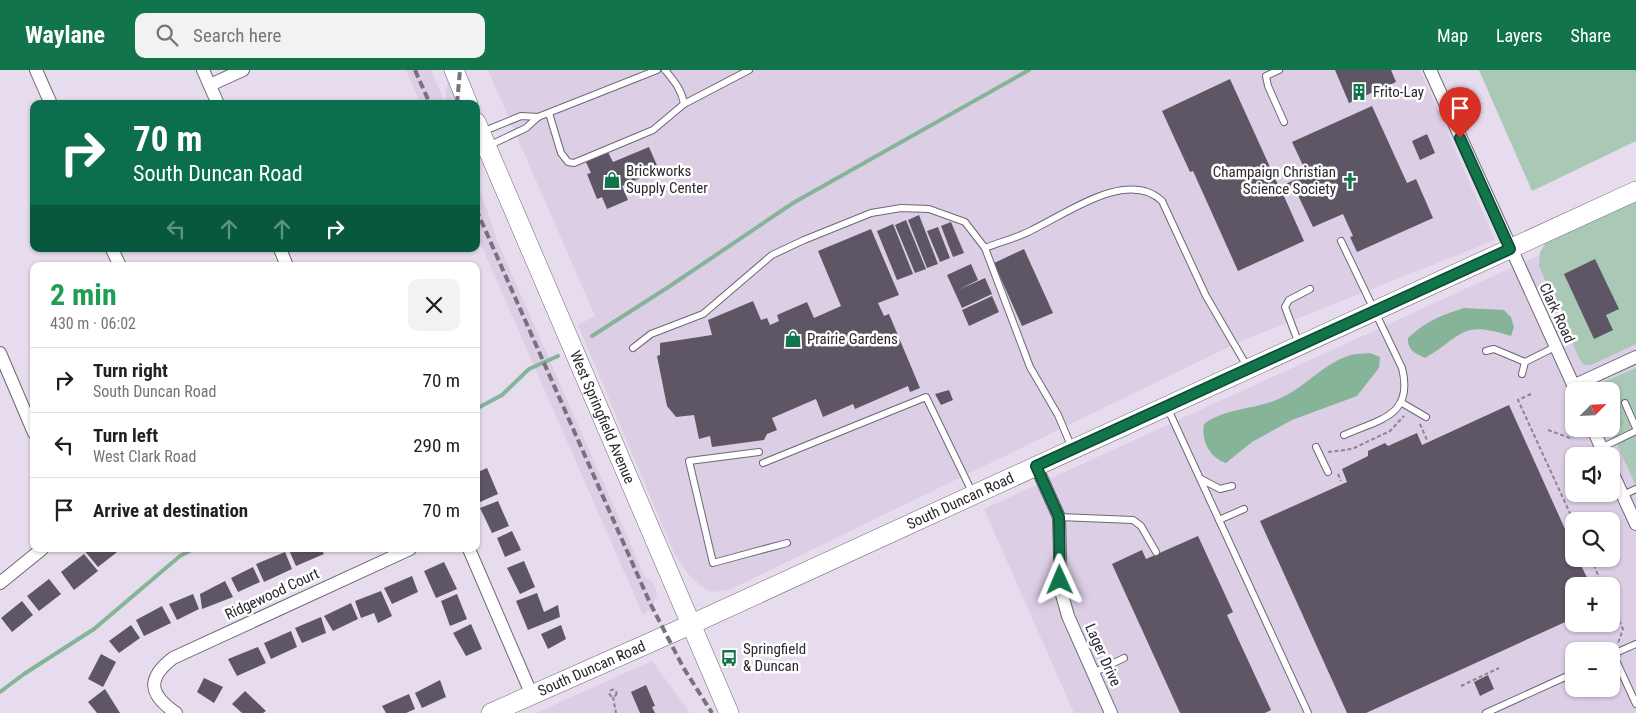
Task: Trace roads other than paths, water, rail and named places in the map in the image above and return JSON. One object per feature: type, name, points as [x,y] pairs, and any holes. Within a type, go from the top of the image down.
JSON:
[{"type":"main road","points":[[454,70],[466,100]]},
{"type":"main road","name":"West Springfield Avenue","points":[[481,134],[729,713]]},
{"type":"main road","name":"South Duncan Road","points":[[497,712],[532,693],[692,624],[1636,191]]},
{"type":"street","points":[[36,70],[49,100]]},
{"type":"street","points":[[204,70],[216,100]]},
{"type":"street","points":[[210,85],[243,70]]},
{"type":"street","name":"Clark Road","points":[[1430,70],[1572,382]]},
{"type":"street","points":[[0,353],[30,424]]},
{"type":"street","points":[[1587,382],[1636,357]]},
{"type":"street","name":"Lager Drive","points":[[1036,466],[1059,517],[1061,591],[1068,616],[1111,713]]},
{"type":"street","points":[[1620,489],[1636,524]]},
{"type":"street","points":[[0,583],[38,552]]},
{"type":"street","name":"Ridgewood Court","points":[[176,713],[161,699],[155,689],[154,678],[161,668],[195,648],[403,552]]},
{"type":"street","points":[[470,552],[532,693]]},
{"type":"lane","points":[[481,134],[526,128],[538,117],[657,70]]},
{"type":"lane","points":[[665,70],[677,83],[683,96],[684,104]]},
{"type":"lane","points":[[549,113],[561,153],[568,162],[574,163],[653,130],[684,104],[749,70]]},
{"type":"lane","points":[[1278,70],[1266,76],[1268,86],[1284,122]]},
{"type":"lane","points":[[481,134],[521,116],[538,117]]},
{"type":"lane","points":[[985,248],[1030,232],[1112,192],[1137,188],[1153,192],[1162,201],[1206,296],[1248,369]]},
{"type":"lane","points":[[633,348],[651,334],[704,314],[772,255],[871,213],[901,208],[929,209],[965,222],[985,248],[1030,367],[1058,415],[1073,449]]},
{"type":"lane","points":[[1341,241],[1376,310],[1402,368],[1405,388],[1402,403],[1394,412],[1344,435]]},
{"type":"lane","points":[[1299,345],[1285,307],[1289,300],[1310,289]]},
{"type":"lane","points":[[1486,351],[1494,349],[1525,362],[1555,347]]},
{"type":"lane","points":[[1522,374],[1525,362]]},
{"type":"lane","points":[[763,463],[926,397],[973,494]]},
{"type":"lane","points":[[1402,403],[1426,417]]},
{"type":"lane","points":[[1625,403],[1636,428]]},
{"type":"lane","points":[[1167,406],[1308,713]]},
{"type":"lane","points":[[1611,447],[1636,432]]},
{"type":"lane","points":[[1316,447],[1328,472]]},
{"type":"lane","points":[[760,452],[689,461],[713,563],[787,543]]},
{"type":"lane","points":[[1200,479],[1220,488],[1232,486]]},
{"type":"lane","points":[[1623,495],[1636,489]]},
{"type":"lane","points":[[1219,520],[1244,508]]},
{"type":"lane","points":[[1059,517],[1133,520],[1142,526],[1156,552]]},
{"type":"lane","points":[[1620,651],[1636,644]]},
{"type":"lane","points":[[1093,673],[1124,658]]},
{"type":"lane","points":[[1620,671],[1636,704]]},
{"type":"lane","points":[[1486,713],[1565,677]]},
{"type":"waterway","points":[[592,336],[793,203],[1029,70]]},
{"type":"waterway","points":[[480,407],[502,395],[529,369],[558,356]]},
{"type":"waterway","points":[[0,692],[24,674],[94,629],[180,556],[187,552]]},
{"type":"railway","points":[[415,70],[428,100]]},
{"type":"railway","points":[[457,100],[460,70]]},
{"type":"railway","points":[[480,218],[650,603],[683,667],[712,713]]},
{"type":"place","name":"Frito-Lay","points":[[1359,92]]},
{"type":"place","name":"Brickworks Supply Center","points":[[612,180]]},
{"type":"place","name":"Champaign Christian Science Society","points":[[1350,181]]},
{"type":"place","name":"Prairie Gardens","points":[[793,339]]},
{"type":"place","name":"Springfield & Duncan","points":[[729,658]]}]
